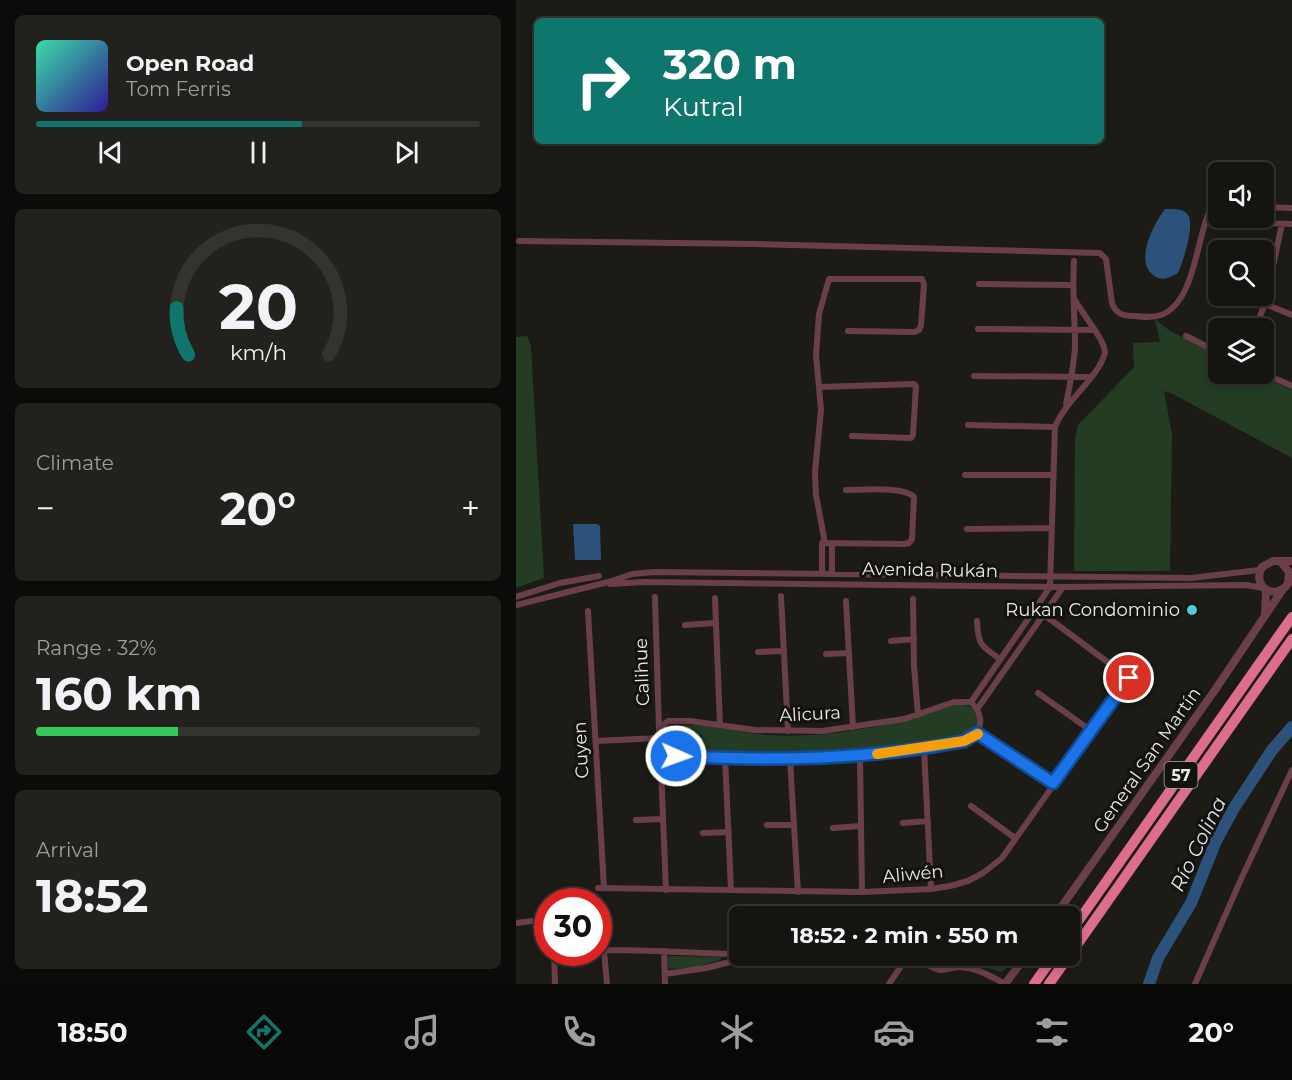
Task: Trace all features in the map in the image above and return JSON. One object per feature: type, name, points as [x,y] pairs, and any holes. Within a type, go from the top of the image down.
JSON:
[{"type":"highway","name":"57","points":[[1080,919],[1292,617]]},
{"type":"highway","name":"57","points":[[1080,939],[1292,639]]},
{"type":"highway","points":[[1034,984],[1047,966]]},
{"type":"highway","name":"57","points":[[1049,984],[1061,966]]},
{"type":"street","points":[[1274,207],[1292,208]]},
{"type":"street","points":[[519,241],[765,244],[1100,253],[1106,259],[1115,310],[1124,316],[1149,318],[1166,313],[1176,304],[1197,259],[1208,214]]},
{"type":"street","points":[[1274,224],[1292,224]]},
{"type":"street","points":[[1274,262],[1282,224]]},
{"type":"street","points":[[596,741],[659,738],[664,750],[670,754],[790,759],[860,757],[964,741],[977,733],[981,718],[978,708],[971,702],[1050,587],[1055,426],[1066,404],[1072,378],[1075,330],[1072,285],[1074,261]]},
{"type":"street","points":[[832,573],[819,515],[816,483],[821,417],[816,355],[817,333],[821,306],[829,279],[922,279],[924,294],[919,330],[915,332],[848,331]]},
{"type":"street","points":[[979,284],[1072,285]]},
{"type":"street","points":[[1066,404],[1090,377],[1105,353],[1103,342],[1074,298]]},
{"type":"street","points":[[1270,306],[1292,315]]},
{"type":"street","points":[[978,329],[1094,330]]},
{"type":"street","points":[[1186,336],[1208,347]]},
{"type":"street","points":[[974,376],[1090,377]]},
{"type":"street","points":[[1274,378],[1292,386]]},
{"type":"street","points":[[820,387],[914,384],[916,386],[911,438],[852,436]]},
{"type":"street","points":[[968,425],[1055,426]]},
{"type":"street","points":[[965,475],[1053,476]]},
{"type":"street","points":[[826,543],[904,544],[909,543],[912,539],[914,497],[911,493],[900,490],[846,490]]},
{"type":"street","points":[[967,529],[1051,528]]},
{"type":"street","points":[[822,573],[826,543]]},
{"type":"street","points":[[1281,562],[1290,572],[1291,579],[1283,590],[1273,592],[1264,589],[1258,578],[1259,570],[1269,561],[1292,561]]},
{"type":"street","name":"Avenida Rukán","points":[[516,605],[598,585],[632,574],[654,572],[1203,578],[1259,570]]},
{"type":"street","points":[[778,573],[778,584]]},
{"type":"street","points":[[914,574],[914,585]]},
{"type":"street","points":[[516,597],[560,583],[599,576]]},
{"type":"street","points":[[1152,577],[1152,586]]},
{"type":"street","name":"Avenida Rukán","points":[[598,585],[644,582],[1050,587],[1246,585],[1264,589]]},
{"type":"street","points":[[978,708],[1063,587]]},
{"type":"street","name":"General San Martín","points":[[1263,621],[1266,608],[1264,589]]},
{"type":"street","name":"General San Martín","points":[[1062,906],[1283,590]]},
{"type":"street","points":[[782,596],[788,731]]},
{"type":"street","name":"Calihue","points":[[655,597],[666,890]]},
{"type":"street","points":[[715,598],[720,725]]},
{"type":"street","points":[[913,599],[918,715]]},
{"type":"street","points":[[846,601],[853,727]]},
{"type":"street","points":[[1035,608],[1044,615]]},
{"type":"street","name":"Cuyen","points":[[588,611],[596,741],[601,888]]},
{"type":"street","name":"Aliwén","points":[[612,888],[862,892],[931,889],[959,884],[983,873],[1002,858],[1090,730],[1129,678],[1044,615]]},
{"type":"street","points":[[977,621],[978,638],[982,647],[1000,659]]},
{"type":"street","points":[[685,625],[715,623]]},
{"type":"street","points":[[891,641],[914,639]]},
{"type":"street","points":[[758,652],[784,651]]},
{"type":"street","points":[[826,654],[849,653]]},
{"type":"street","points":[[1038,693],[1090,730]]},
{"type":"street","name":"Alicura","points":[[659,738],[663,725],[668,722],[690,721],[788,731],[822,731],[883,723],[918,715],[954,702],[971,702]]},
{"type":"street","points":[[977,733],[1053,783]]},
{"type":"street","points":[[924,748],[931,889]]},
{"type":"street","points":[[860,757],[862,892]]},
{"type":"street","points":[[725,758],[730,890]]},
{"type":"street","points":[[790,759],[798,892]]},
{"type":"street","points":[[1195,984],[1292,770]]},
{"type":"street","points":[[971,806],[1015,838]]},
{"type":"street","points":[[636,820],[663,819]]},
{"type":"street","points":[[903,823],[928,821]]},
{"type":"street","points":[[767,825],[794,825]]},
{"type":"street","points":[[833,828],[861,826]]},
{"type":"street","points":[[702,833],[729,832]]},
{"type":"street","points":[[516,923],[534,921]]},
{"type":"street","points":[[612,950],[729,954]]},
{"type":"street","points":[[664,951],[665,984]]},
{"type":"street","points":[[665,974],[729,962]]},
{"type":"street","points":[[554,966],[555,984]]},
{"type":"street","points":[[605,966],[607,984]]},
{"type":"street","points":[[889,984],[902,966]]},
{"type":"street","points":[[929,966],[941,970],[957,967],[980,970],[1005,984],[1018,966]]},
{"type":"green space","points":[[1155,319],[1170,331],[1208,349],[1208,384],[1274,384],[1274,382],[1292,390],[1292,458],[1164,391],[1172,434],[1170,571],[1074,571],[1075,439],[1078,425],[1134,367],[1133,343],[1160,342]]},
{"type":"green space","points":[[527,336],[531,346],[544,578],[516,588],[516,337]]},
{"type":"green space","points":[[957,704],[969,706],[976,711],[979,719],[977,730],[971,736],[921,745],[745,758],[676,756],[663,746],[662,734],[669,726],[706,726],[769,735],[816,735],[889,724]]},
{"type":"green space","points":[[669,956],[722,957],[720,960],[697,967],[670,969],[667,958]]},
{"type":"green space","points":[[981,966],[1008,966],[1001,972]]},
{"type":"water","points":[[1165,209],[1184,211],[1190,220],[1190,227],[1178,273],[1162,279],[1149,271],[1145,254],[1151,234]]},
{"type":"water","points":[[573,524],[600,526],[601,560],[575,560]]},
{"type":"waterway","name":"Río Colina","points":[[1149,984],[1158,958],[1191,903],[1216,841],[1234,808],[1272,750],[1292,727]]},
{"type":"slow traffic","points":[[877,754],[950,744],[973,738],[978,734]]},
{"type":"place","name":"Rukan Condominio","points":[[1192,610]]},
{"type":"route","points":[[676,756],[790,759],[860,757],[950,744],[973,738],[977,733],[1053,783],[1129,678]]}]
